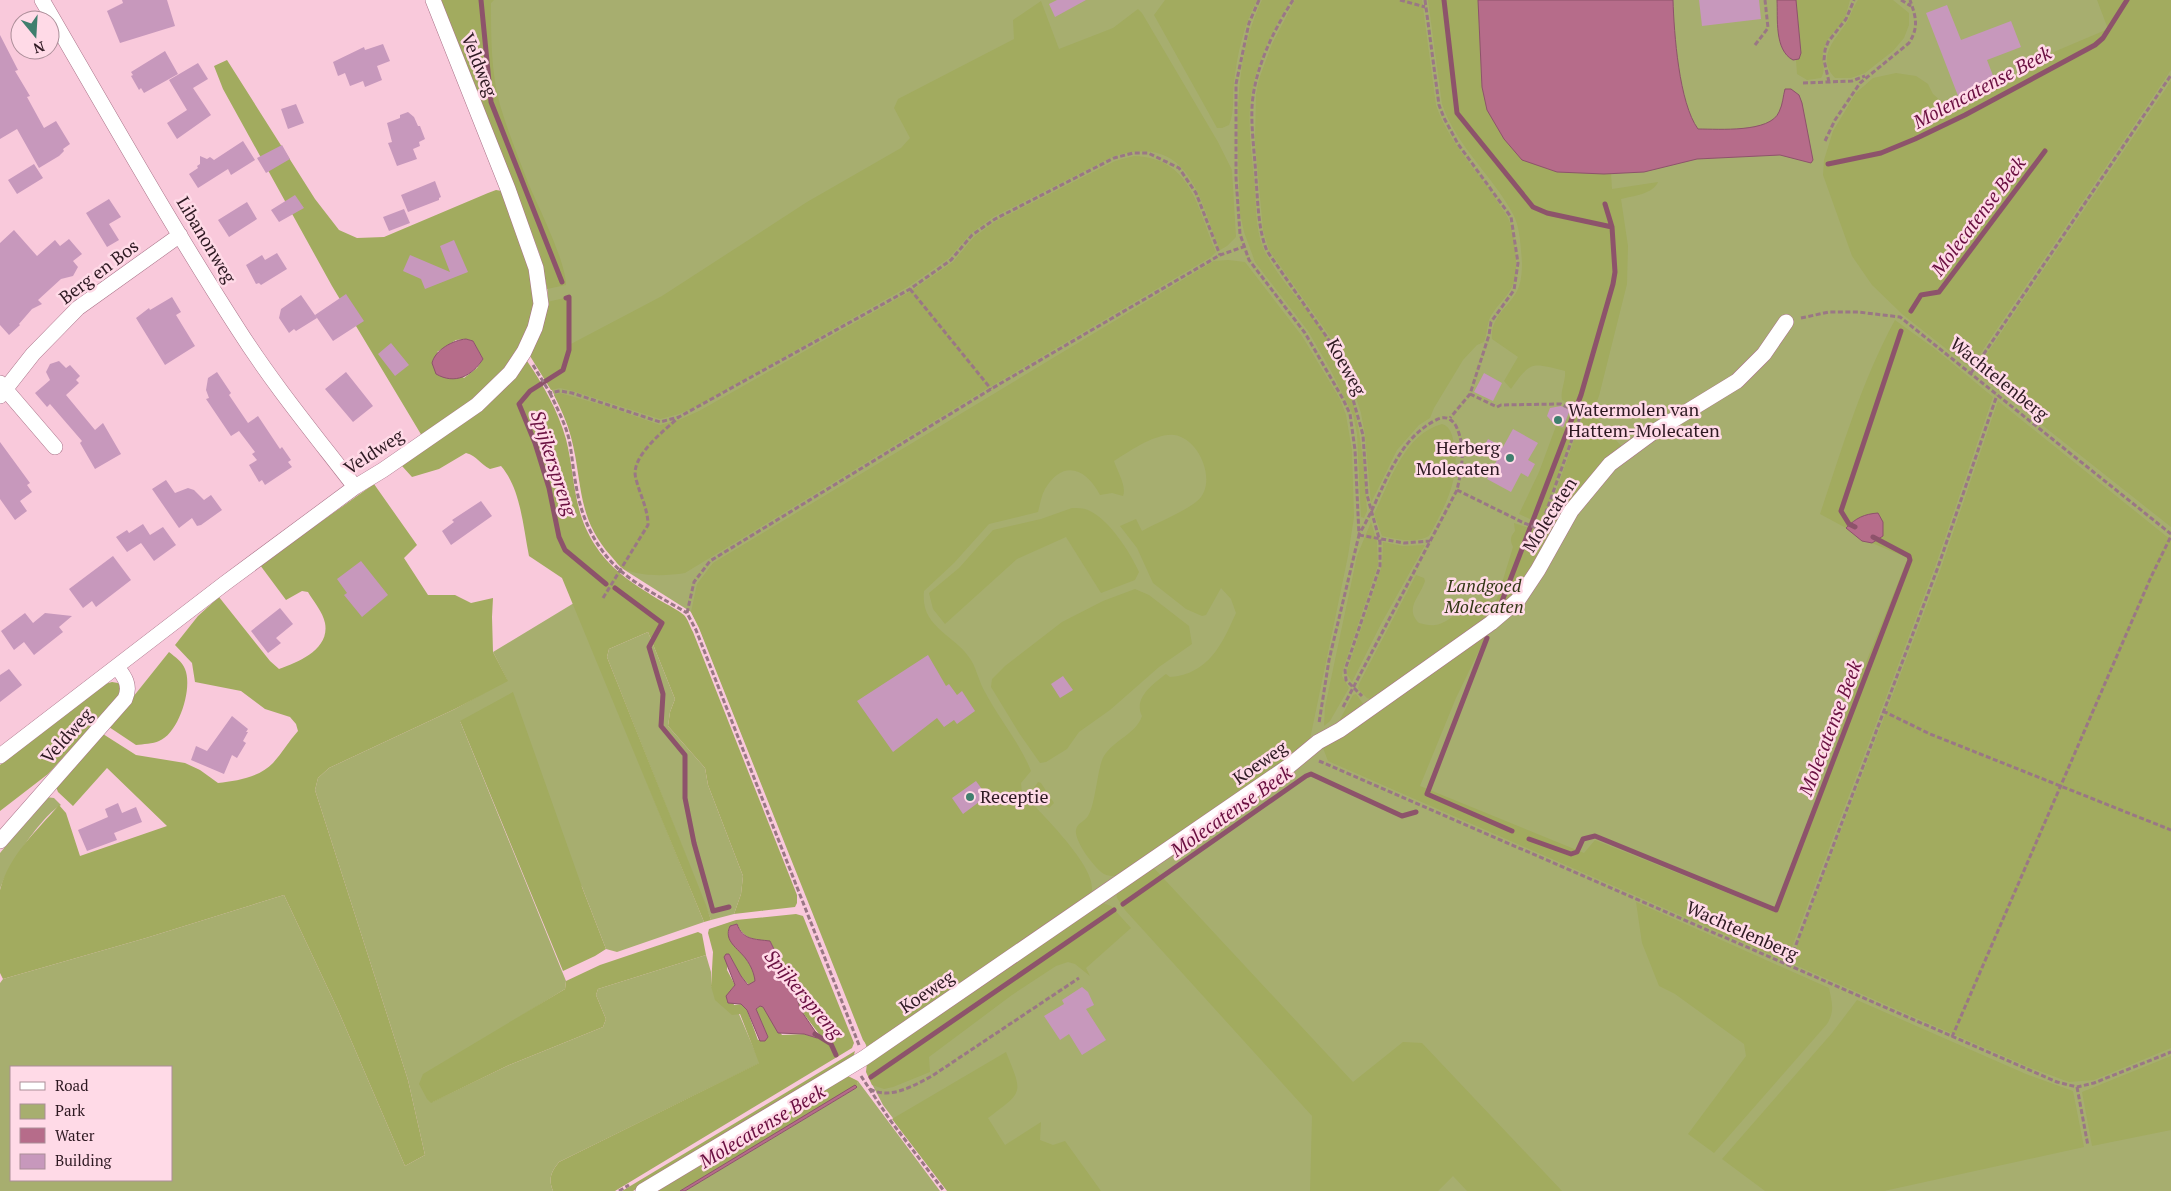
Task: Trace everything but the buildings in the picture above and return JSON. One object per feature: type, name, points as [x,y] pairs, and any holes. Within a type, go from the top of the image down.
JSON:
[{"type":"street","name":"Libanonweg","points":[[42,0],[180,235],[238,329],[267,372],[355,487]]},
{"type":"street","name":"Veldweg","points":[[0,841],[125,699],[128,691],[127,684],[117,667],[224,584],[355,487],[383,470],[477,405],[510,372],[524,352],[535,328],[541,304],[536,268],[530,248],[433,0]]},
{"type":"street","name":"Berg en Bos","points":[[54,447],[2,390],[33,354],[78,308],[180,235]]},
{"type":"street","name":"Molecaten","points":[[1318,742],[1340,730],[1491,623],[1518,600],[1534,577],[1571,511],[1610,464],[1652,433],[1737,380],[1764,354],[1786,322]]},
{"type":"street","points":[[0,756],[117,667]]},
{"type":"street","name":"Koeweg","points":[[643,1191],[864,1058],[1305,754],[1318,742]]},
{"type":"path","name":"Koeweg","points":[[1259,0],[1249,23],[1236,84],[1237,214],[1243,247],[1252,264],[1305,334],[1332,378],[1350,414],[1355,450],[1359,535],[1329,660],[1321,707],[1318,742]]},
{"type":"path","name":"Koeweg","points":[[1293,0],[1270,43],[1254,94],[1253,142],[1261,231],[1267,251],[1334,346],[1345,371],[1363,435],[1367,495],[1380,540],[1382,554],[1380,566],[1345,670],[1346,680],[1371,708]]},
{"type":"path","points":[[1400,0],[1425,7]]},
{"type":"path","points":[[1425,0],[1439,105],[1458,144],[1511,217],[1518,263],[1514,290],[1491,322],[1489,335],[1470,394],[1450,418]]},
{"type":"path","points":[[1755,45],[1768,28],[1765,0]]},
{"type":"path","points":[[1829,82],[1824,60],[1825,50],[1828,42],[1846,19],[1854,0]]},
{"type":"path","points":[[1901,0],[1912,6]]},
{"type":"path","points":[[1825,141],[1841,110],[1860,83],[1909,42],[1914,34],[1917,25],[1910,0]]},
{"type":"path","points":[[1971,373],[2171,75]]},
{"type":"path","points":[[1802,83],[1852,81],[1868,76]]},
{"type":"path","points":[[603,598],[648,525],[648,515],[635,476],[643,451],[679,417],[910,288],[951,260],[972,235],[995,219],[1114,158],[1133,152],[1148,153],[1179,168],[1196,193],[1220,255]]},
{"type":"path","points":[[687,613],[694,582],[710,561],[992,389],[1220,255],[1243,247]]},
{"type":"path","points":[[910,288],[992,389]]},
{"type":"path","name":"Wachtelenberg","points":[[1786,322],[1824,313],[1874,312],[1900,317],[2171,535]]},
{"type":"path","points":[[540,375],[561,416],[569,440],[576,488],[590,531],[600,548],[621,571],[687,613],[696,630],[864,1058]]},
{"type":"path","points":[[550,393],[560,390],[572,393],[660,422],[679,417]]},
{"type":"path","points":[[1470,394],[1497,407],[1501,405],[1561,404],[1581,414],[1540,529]]},
{"type":"path","points":[[1788,966],[1938,567],[1997,395]]},
{"type":"path","points":[[1430,541],[1404,543],[1359,535],[1394,464],[1409,440],[1421,428],[1438,418],[1450,418]]},
{"type":"path","points":[[1342,709],[1457,490],[1463,454],[1459,434],[1450,418]]},
{"type":"path","points":[[1457,490],[1535,527]]},
{"type":"path","points":[[1952,1037],[2151,576],[2171,535]]},
{"type":"path","points":[[1883,710],[1930,734],[2171,830]]},
{"type":"path","name":"Wachtelenberg","points":[[1305,754],[2035,1074],[2068,1086],[2077,1087]]},
{"type":"path","points":[[944,1191],[869,1089],[885,1094],[912,1086],[932,1076],[1079,978]]},
{"type":"path","points":[[2088,1146],[2077,1087],[2094,1083],[2171,1052]]},
{"type":"green space","points":[[440,0],[494,0],[491,3],[492,54],[500,105],[529,185],[557,249],[566,285],[547,289],[540,253]]},
{"type":"green space","name":"Landgoed Molecaten","points":[[441,0],[2171,0],[2171,1191],[948,1191],[883,1105],[872,1084],[866,1045],[699,627],[691,612],[623,569],[564,415],[544,374],[548,303],[547,283],[539,253]]},
{"type":"green space","points":[[1165,0],[1257,0],[1248,19],[1239,51],[1232,115],[1229,125],[1217,128],[1154,15]]},
{"type":"green space","points":[[1262,0],[1291,0],[1264,51],[1252,92],[1250,127],[1258,229],[1262,245],[1273,266],[1331,344],[1345,377],[1356,414],[1362,452],[1367,511],[1364,518],[1361,517],[1357,434],[1353,415],[1308,331],[1255,262],[1244,232],[1240,213],[1238,105],[1240,78],[1252,25]]},
{"type":"green space","points":[[1295,0],[1422,0],[1436,105],[1441,118],[1461,152],[1506,215],[1514,239],[1516,256],[1515,278],[1511,289],[1489,320],[1484,342],[1477,345],[1463,360],[1430,418],[1419,425],[1397,450],[1371,503],[1365,435],[1361,413],[1347,370],[1336,345],[1269,250],[1263,230],[1255,142],[1256,94],[1259,79],[1272,44]]},
{"type":"green space","points":[[1428,0],[1478,0],[1482,87],[1487,110],[1522,160],[1557,172],[1611,173],[1612,189],[1658,182],[1647,192],[1621,199],[1628,246],[1627,284],[1599,396],[1592,413],[1623,448],[1555,532],[1544,525],[1584,412],[1562,400],[1565,371],[1545,366],[1533,366],[1523,373],[1511,389],[1504,381],[1518,357],[1492,339],[1492,332],[1496,320],[1518,290],[1520,283],[1522,263],[1519,231],[1513,214],[1505,200],[1456,134],[1442,104]]},
{"type":"green space","points":[[1796,0],[1850,0],[1844,19],[1825,44],[1823,75],[1821,78],[1807,80],[1797,74],[1796,60],[1799,59],[1801,53]]},
{"type":"green space","points":[[1858,0],[1893,0],[1909,13],[1909,25],[1904,38],[1893,51],[1865,73],[1851,78],[1835,78],[1829,70],[1827,63],[1829,49],[1847,22]]},
{"type":"green space","points":[[2097,0],[2171,0],[2171,70],[1974,363],[1968,366],[1902,314],[1872,285],[1852,256],[1823,175],[1824,160],[1833,131],[1856,93],[1873,78],[1896,73],[1916,76],[1928,84],[1933,94],[1941,101],[1954,103],[1997,85],[2056,51],[2108,29]]},
{"type":"green space","points":[[1041,1],[1059,49],[1113,28],[1138,9],[1142,13],[1218,142],[1232,170],[1236,237],[1227,246],[1220,250],[1197,191],[1187,174],[1175,162],[1159,154],[1139,151],[1114,156],[993,217],[970,234],[949,258],[909,286],[697,406],[679,414],[660,419],[573,391],[560,388],[551,390],[530,356],[547,302],[569,297],[569,345],[662,296],[807,202],[901,148],[910,138],[894,108],[898,99],[1014,39],[1013,20]]},
{"type":"green space","points":[[227,60],[315,199],[339,230],[357,238],[384,237],[488,193],[496,190],[502,191],[532,276],[535,304],[531,325],[522,345],[493,381],[457,411],[422,436],[332,286],[223,89],[214,66]],"holes":[[[466,339],[473,341],[483,359],[477,368],[464,378],[437,352],[456,340]]]},
{"type":"green space","points":[[2171,81],[2171,527],[1979,375],[1978,367]]},
{"type":"green space","points":[[1134,156],[1153,159],[1169,166],[1190,188],[1216,252],[1211,257],[988,388],[685,573],[654,575],[631,572],[620,567],[600,542],[586,513],[571,437],[554,395],[560,393],[609,407],[660,425],[679,420],[699,411],[911,291],[953,262],[974,237],[996,221],[1115,161]]},
{"type":"green space","points":[[1214,261],[1245,262],[1302,336],[1340,399],[1346,415],[1352,450],[1354,517],[1348,556],[1309,744],[1123,875],[1106,875],[1096,867],[1078,841],[1076,830],[1090,811],[1102,760],[1111,748],[1139,723],[1142,716],[1140,703],[1150,687],[1166,674],[1170,677],[1183,675],[1204,664],[1219,646],[1236,613],[1231,599],[1221,588],[1206,615],[1202,616],[1186,609],[1153,583],[1137,548],[1120,526],[1136,519],[1142,531],[1196,502],[1203,494],[1206,485],[1206,474],[1203,463],[1192,444],[1183,438],[1167,435],[1142,444],[1114,461],[1123,483],[1123,496],[1112,493],[1100,495],[1088,478],[1081,473],[1067,471],[1059,473],[1045,489],[1038,512],[989,524],[954,563],[924,591],[924,604],[927,614],[933,622],[971,660],[983,688],[1031,771],[1021,783],[1022,793],[1075,852],[1090,878],[1091,893],[1088,900],[869,1048],[863,1040],[691,612],[697,584],[713,563]]},
{"type":"green space","points":[[1895,320],[1935,349],[1993,397],[1935,567],[1787,960],[1785,961],[1328,761],[1323,748],[1489,630],[1456,698],[1420,786],[1584,853],[1595,840],[1777,913],[1852,697],[1908,558],[1872,543],[1883,536],[1854,520],[1846,528],[1820,514],[1872,366]]},
{"type":"green space","points":[[527,361],[550,398],[559,418],[566,439],[579,508],[589,535],[597,548],[603,557],[626,578],[682,613],[688,621],[797,895],[795,907],[734,914],[741,894],[743,876],[708,785],[705,768],[668,726],[670,712],[675,699],[648,632],[609,649],[607,657],[706,905],[711,920],[704,922],[562,578],[529,556],[517,497],[508,475],[501,466],[490,469],[466,453],[439,469],[412,477],[402,466]]},
{"type":"green space","points":[[1998,401],[2171,540],[2171,1048],[2094,1080],[2069,1082],[2031,1068],[1791,962],[1941,568]]},
{"type":"green space","points":[[1571,411],[1579,415],[1541,524],[1519,514],[1539,472],[1556,426],[1564,429]]},
{"type":"green space","points":[[1442,424],[1449,429],[1453,437],[1456,456],[1453,480],[1441,514],[1429,536],[1424,538],[1412,540],[1382,536],[1374,514],[1393,474],[1408,448],[1429,429]]},
{"type":"green space","points":[[374,484],[417,545],[404,558],[428,595],[455,595],[471,603],[493,598],[493,652],[508,681],[455,709],[329,768],[318,778],[315,790],[408,1080],[425,1155],[405,1166],[338,1010],[284,895],[146,938],[3,979],[0,973],[0,890],[4,877],[24,844],[59,805],[66,813],[80,856],[167,826],[107,768],[73,806],[58,792],[56,787],[103,734],[136,755],[185,763],[200,770],[218,783],[248,778],[262,772],[273,763],[298,731],[296,724],[290,717],[265,709],[241,691],[195,682],[192,663],[175,645],[198,616],[219,597],[270,661],[279,669],[295,663],[311,653],[323,640],[325,632],[325,623],[320,611],[308,592],[302,591],[286,600],[260,565]]},
{"type":"green space","points":[[1072,508],[1082,508],[1096,514],[1111,528],[1130,555],[1139,572],[1135,580],[1101,593],[1066,537],[1017,559],[945,624],[933,609],[929,593],[959,568],[993,530],[1041,519]]},
{"type":"green space","points":[[1371,522],[1377,542],[1378,565],[1343,669],[1342,676],[1349,688],[1330,721],[1324,726],[1325,707],[1357,556]]},
{"type":"green space","points":[[1514,523],[1552,536],[1512,598],[1489,620],[1373,700],[1367,698],[1358,689],[1359,684],[1416,575],[1424,578],[1425,581],[1413,607],[1415,618],[1419,623],[1435,625],[1443,623],[1478,601],[1493,602],[1497,599],[1513,547],[1511,539],[1515,531]]},
{"type":"green space","points":[[1383,542],[1403,546],[1425,545],[1381,624],[1352,682],[1347,671],[1382,566]]},
{"type":"green space","points":[[1135,589],[1149,595],[1189,626],[1192,644],[1159,667],[1110,710],[1079,732],[1067,749],[1046,762],[1040,763],[991,687],[992,679],[1005,666],[1062,622],[1103,601]]},
{"type":"green space","points":[[574,603],[704,922],[617,952],[606,949],[582,887],[460,721],[566,981],[565,989],[497,1031],[432,1102],[507,1066],[603,1027],[606,1019],[596,995],[598,989],[706,955],[711,972],[711,986],[739,1014],[760,1063],[559,1162],[551,1176],[553,1191],[0,1191],[0,983],[3,979],[146,938],[284,895],[338,1010],[405,1166],[425,1155],[408,1080],[315,790],[318,778],[329,768],[455,709],[507,680],[493,652]]},
{"type":"green space","points":[[648,632],[675,699],[670,712],[668,726],[705,768],[708,785],[743,876],[741,894],[734,914],[711,920],[607,657],[609,649]]},
{"type":"green space","points":[[169,652],[178,659],[185,669],[187,677],[186,698],[178,720],[166,736],[157,742],[136,745],[109,727]]},
{"type":"green space","points":[[118,683],[122,687],[119,696],[48,774],[0,811],[0,765],[105,684]]},
{"type":"green space","points":[[513,692],[606,949],[563,971],[460,721]]},
{"type":"green space","points":[[1356,694],[1364,705],[1337,725],[1353,695]]},
{"type":"green space","points":[[1038,782],[1041,783],[1054,803],[1049,808],[1037,801],[1034,788]]},
{"type":"green space","points":[[46,797],[54,798],[61,805],[53,810],[26,843],[9,870],[0,890],[0,853]]},
{"type":"green space","points":[[1152,866],[1353,1082],[1403,1042],[1422,1043],[1562,1191],[1467,1191],[1453,1176],[1438,1191],[1310,1191],[1312,1116],[1125,910],[1117,898],[1116,891]]},
{"type":"green space","points":[[1100,902],[1111,906],[1131,928],[1086,968],[1090,976],[1075,964],[1068,962],[1056,966],[1012,995],[929,1057],[930,1072],[893,1087],[884,1089],[872,1085],[866,1072],[867,1062]]},
{"type":"green space","points":[[1636,902],[1829,988],[1832,1011],[1827,1024],[1714,1153],[1688,1134],[1746,1056],[1744,1044],[1675,994],[1659,986],[1642,943]]},
{"type":"green space","points":[[796,914],[803,916],[854,1043],[852,1048],[615,1191],[553,1191],[551,1176],[559,1162],[759,1063],[740,1014],[732,1015],[715,1000],[711,986],[713,952],[708,933],[709,929],[736,920]],"holes":[[[737,924],[750,938],[770,941],[796,994],[800,1009],[819,1034],[817,1038],[804,1034],[782,1035],[763,1007],[760,1006],[756,1009],[768,1037],[758,1040],[747,1010],[741,1004],[734,1005],[730,991],[735,985],[727,970],[729,954],[741,976],[749,985],[756,981],[749,964],[730,940],[728,931],[730,926]]]},
{"type":"green space","points":[[698,932],[702,934],[706,955],[598,989],[596,995],[606,1019],[603,1027],[507,1066],[431,1103],[427,1099],[419,1084],[423,1074],[565,989],[566,981],[600,965]]},
{"type":"green space","points":[[1857,1000],[2026,1074],[2073,1091],[2084,1147],[1884,1191],[1765,1191],[1722,1159],[1832,1033]]},
{"type":"green space","points":[[855,1051],[853,1058],[633,1191],[622,1191]]},
{"type":"green space","points":[[1006,1052],[1015,1076],[1017,1091],[1008,1102],[988,1118],[1005,1145],[1041,1122],[1040,1140],[1053,1145],[1065,1141],[1101,1191],[947,1191],[892,1119]]},
{"type":"green space","points":[[2171,1056],[2171,1130],[2092,1146],[2082,1092]]},
{"type":"green space","points":[[846,1075],[858,1081],[857,1086],[680,1191],[655,1191]]},
{"type":"green space","points":[[858,1081],[940,1191],[685,1191],[856,1088]]},
{"type":"water","points":[[1478,0],[1673,0],[1676,48],[1682,85],[1686,103],[1698,129],[1730,129],[1766,124],[1774,119],[1779,112],[1785,89],[1791,89],[1799,95],[1802,103],[1813,160],[1811,163],[1780,155],[1697,159],[1644,172],[1604,174],[1557,172],[1522,160],[1504,139],[1487,110],[1482,87]]},
{"type":"water","points":[[1777,0],[1796,0],[1801,53],[1799,59],[1793,60],[1787,55],[1780,41],[1777,24]]},
{"type":"water","points":[[466,339],[473,341],[483,359],[479,365],[468,374],[456,379],[436,374],[432,363],[437,354],[450,344]]},
{"type":"water","points":[[1878,513],[1883,522],[1883,536],[1872,543],[1862,541],[1846,528],[1860,517]]},
{"type":"water","points":[[737,924],[746,936],[770,941],[796,994],[800,1009],[819,1037],[804,1034],[778,1033],[763,1007],[760,1006],[756,1009],[768,1037],[765,1041],[760,1041],[747,1010],[741,1004],[728,1003],[726,996],[735,985],[724,957],[726,954],[729,954],[748,985],[755,981],[749,964],[732,944],[728,936],[730,926]]},
{"type":"water","points":[[855,1085],[856,1088],[685,1191],[680,1191]]},
{"type":"waterway","name":"Spijkerspreng","points":[[481,0],[491,102],[562,282]]},
{"type":"waterway","name":"Molencatense Beek","points":[[1444,0],[1457,113],[1533,207],[1547,213],[1612,227],[1615,272],[1613,284],[1581,395],[1499,609]]},
{"type":"waterway","name":"Molencatense Beek","points":[[1828,164],[1881,153],[1915,139],[1965,115],[2095,45],[2103,38],[2127,0]]},
{"type":"waterway","name":"Molecatense Beek","points":[[1911,311],[1921,295],[1939,292],[2045,151]]},
{"type":"waterway","points":[[1605,204],[1612,227]]},
{"type":"waterway","name":"Spijkerspreng","points":[[566,298],[569,297],[569,350],[563,370],[530,391],[519,404],[535,443],[549,488],[559,537],[565,550],[606,584]]},
{"type":"waterway","name":"Molecatense Beek","points":[[1855,527],[1849,524],[1841,511],[1901,331]]},
{"type":"waterway","name":"Molecatense Beek","points":[[1529,839],[1571,854],[1577,852],[1583,839],[1595,836],[1776,910],[1910,560],[1909,556],[1873,537]]},
{"type":"waterway","name":"Spijkerspreng","points":[[615,588],[662,623],[649,647],[663,694],[661,726],[685,755],[685,798],[694,843],[713,911],[729,907]]},
{"type":"waterway","name":"Molencatense Beek","points":[[1487,638],[1427,794],[1512,831]]},
{"type":"waterway","name":"Molecatense Beek","points":[[1123,904],[1311,774],[1402,816],[1416,812]]},
{"type":"waterway","name":"Molecatense Beek","points":[[871,1077],[1114,910]]},
{"type":"waterway","name":"Spijkerspreng","points":[[815,1034],[831,1044],[836,1055]]},
{"type":"place","name":"Watermolen van Hattem-Molecaten","points":[[1558,420]]},
{"type":"place","name":"Herberg Molecaten","points":[[1510,458]]},
{"type":"place","name":"Receptie","points":[[970,797]]}]
